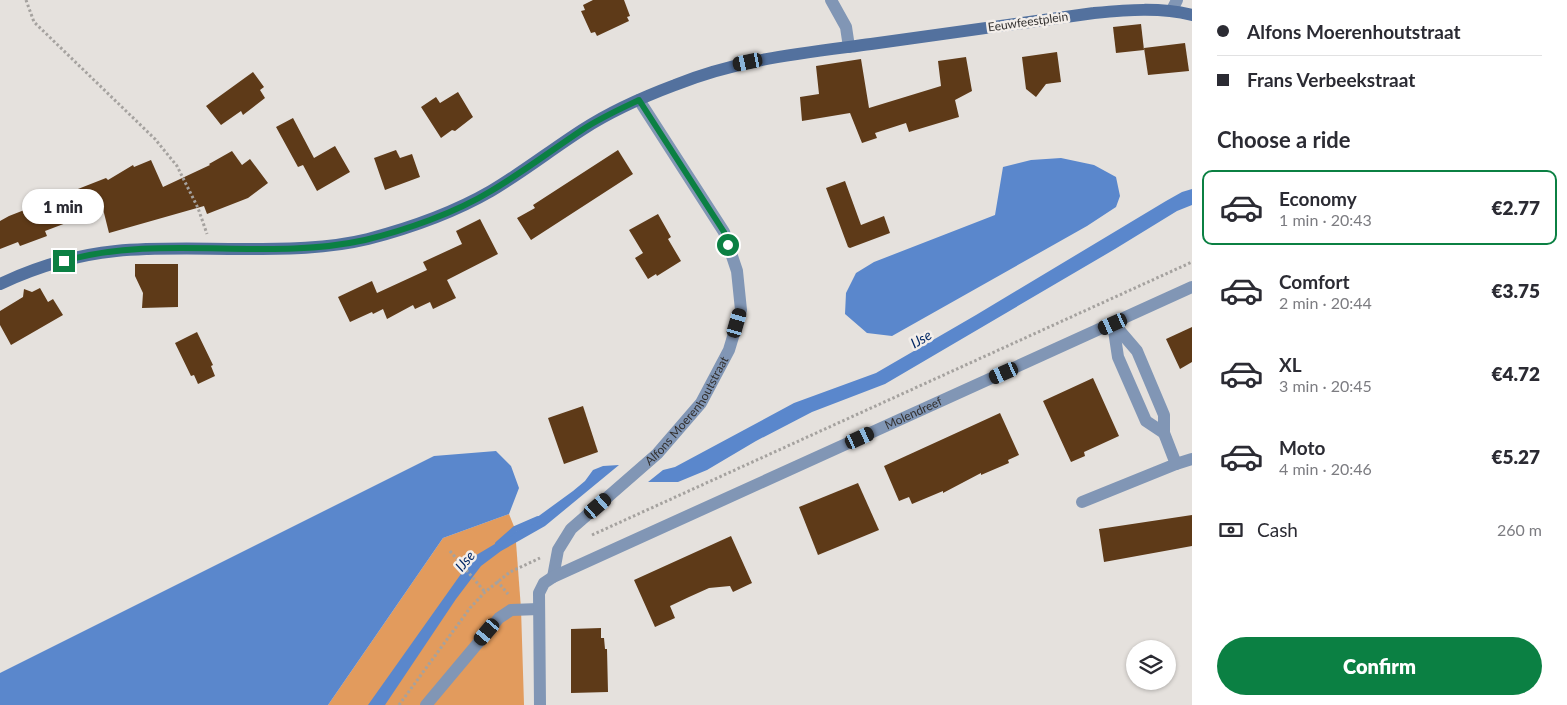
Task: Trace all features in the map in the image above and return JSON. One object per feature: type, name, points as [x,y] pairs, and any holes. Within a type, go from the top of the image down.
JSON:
[{"type":"main road","name":"Eeuwfeestplein","points":[[0,284],[16,276],[81,256],[117,251],[298,249],[365,240],[400,230],[440,216],[490,192],[583,130],[639,100],[678,83],[729,66],[784,54],[849,47],[1094,13],[1174,5],[1192,15]]},
{"type":"street","points":[[831,0],[846,27],[849,47]]},
{"type":"street","name":"Alfons Moerenhoutstraat","points":[[540,705],[540,593],[544,583],[553,577],[558,550],[571,529],[657,454],[701,403],[729,350],[741,310],[736,270],[724,232],[639,100]]},
{"type":"street","name":"Molendreef","points":[[553,577],[1192,287]]},
{"type":"street","points":[[1113,324],[1118,357],[1146,421],[1164,433]]},
{"type":"street","points":[[1113,324],[1137,351],[1164,415],[1164,433],[1176,464]]},
{"type":"street","points":[[1082,502],[1192,459]]},
{"type":"street","points":[[426,705],[499,618],[511,610],[540,609]]},
{"type":"path","points":[[26,0],[34,22],[155,139],[177,166],[198,208],[212,249]]},
{"type":"path","points":[[762,457],[1192,262]]},
{"type":"path","points":[[450,551],[485,592]]},
{"type":"shaded area","points":[[509,514],[515,529],[521,609],[524,705],[328,705],[443,538]]},
{"type":"water","points":[[1061,158],[1094,165],[1116,177],[1120,196],[1116,207],[1087,226],[892,336],[867,333],[845,314],[846,293],[856,273],[874,262],[995,215],[1003,167],[1031,160]]},
{"type":"water","points":[[1192,189],[1192,205],[1177,211],[885,384],[812,412],[756,441],[707,470],[678,482],[648,482],[663,470],[675,467],[794,403],[876,373],[1166,201]]},
{"type":"water","points":[[496,451],[511,466],[519,488],[509,514],[443,538],[328,705],[0,705],[0,673],[434,456]]},
{"type":"water","points":[[619,465],[545,526],[501,551],[481,566],[456,599],[385,705],[368,705],[473,557],[525,526],[573,491],[585,481],[593,470],[603,466]]},
{"type":"building","points":[[593,0],[624,0],[630,16],[627,17],[629,21],[597,36],[595,32],[591,33],[581,11],[585,10],[583,5]]},
{"type":"building","points":[[1141,24],[1144,50],[1116,53],[1113,27]]},
{"type":"building","points":[[1185,43],[1189,71],[1148,75],[1144,48]]},
{"type":"building","points":[[1057,52],[1061,82],[1046,84],[1036,97],[1026,89],[1022,57]]},
{"type":"building","points":[[966,57],[972,91],[955,100],[959,117],[909,132],[906,123],[875,133],[877,138],[862,143],[850,113],[802,121],[800,97],[819,94],[816,66],[861,59],[869,108],[941,86],[938,61]]},
{"type":"building","points":[[253,72],[264,87],[260,90],[265,98],[243,115],[241,111],[221,125],[206,106]]},
{"type":"building","points":[[458,92],[473,117],[455,131],[452,130],[441,138],[421,107],[436,97],[440,103]]},
{"type":"building","points":[[293,118],[314,158],[335,146],[350,172],[317,191],[303,165],[298,167],[276,127]]},
{"type":"building","points":[[396,150],[400,158],[412,154],[420,177],[385,190],[374,158]]},
{"type":"building","points":[[618,150],[633,174],[531,240],[517,218],[535,208],[533,205]]},
{"type":"building","points":[[232,151],[242,165],[250,159],[268,183],[248,198],[207,214],[204,206],[109,233],[103,209],[45,231],[47,236],[20,246],[18,242],[0,249],[0,221],[9,216],[106,178],[108,180],[133,165],[134,167],[151,160],[163,187],[210,165]]},
{"type":"building","points":[[845,181],[861,225],[884,216],[890,233],[850,248],[848,247],[826,188]]},
{"type":"building","points":[[658,214],[671,237],[668,239],[681,261],[657,276],[656,274],[648,279],[635,258],[643,253],[629,230]]},
{"type":"building","points":[[480,219],[498,254],[447,280],[456,298],[433,309],[430,302],[415,309],[413,305],[387,319],[383,309],[350,322],[338,297],[372,281],[377,293],[427,270],[423,262],[462,244],[456,231]]},
{"type":"building","points":[[135,264],[178,264],[178,307],[142,308],[143,293],[135,276]]},
{"type":"building","points":[[40,288],[48,302],[53,299],[63,315],[11,345],[0,325],[0,311],[23,297],[24,289],[32,292]]},
{"type":"building","points":[[1192,327],[1192,362],[1180,369],[1166,339]]},
{"type":"building","points":[[197,332],[213,365],[211,366],[215,376],[198,384],[194,375],[191,376],[175,343]]},
{"type":"building","points":[[1093,378],[1119,436],[1084,452],[1085,456],[1071,462],[1043,401]]},
{"type":"building","points":[[583,406],[598,452],[564,464],[548,418]]},
{"type":"building","points":[[1000,413],[1019,455],[1008,460],[1009,463],[981,475],[981,473],[943,493],[943,491],[912,504],[909,497],[899,501],[884,466]]},
{"type":"building","points":[[858,483],[879,530],[818,555],[799,507]]},
{"type":"building","points":[[1192,515],[1192,546],[1104,562],[1099,529]]},
{"type":"building","points":[[731,536],[752,583],[733,592],[730,586],[709,588],[689,597],[670,606],[675,618],[655,627],[634,580]]},
{"type":"building","points":[[601,628],[601,638],[604,638],[605,649],[607,649],[608,692],[571,693],[571,629]]},
{"type":"waterway","name":"IJse","points":[[498,544],[515,529],[538,519]]},
{"type":"route","points":[[64,261],[81,256],[117,251],[298,249],[365,240],[440,216],[490,192],[583,130],[613,112],[639,100],[724,232],[728,245]]}]
